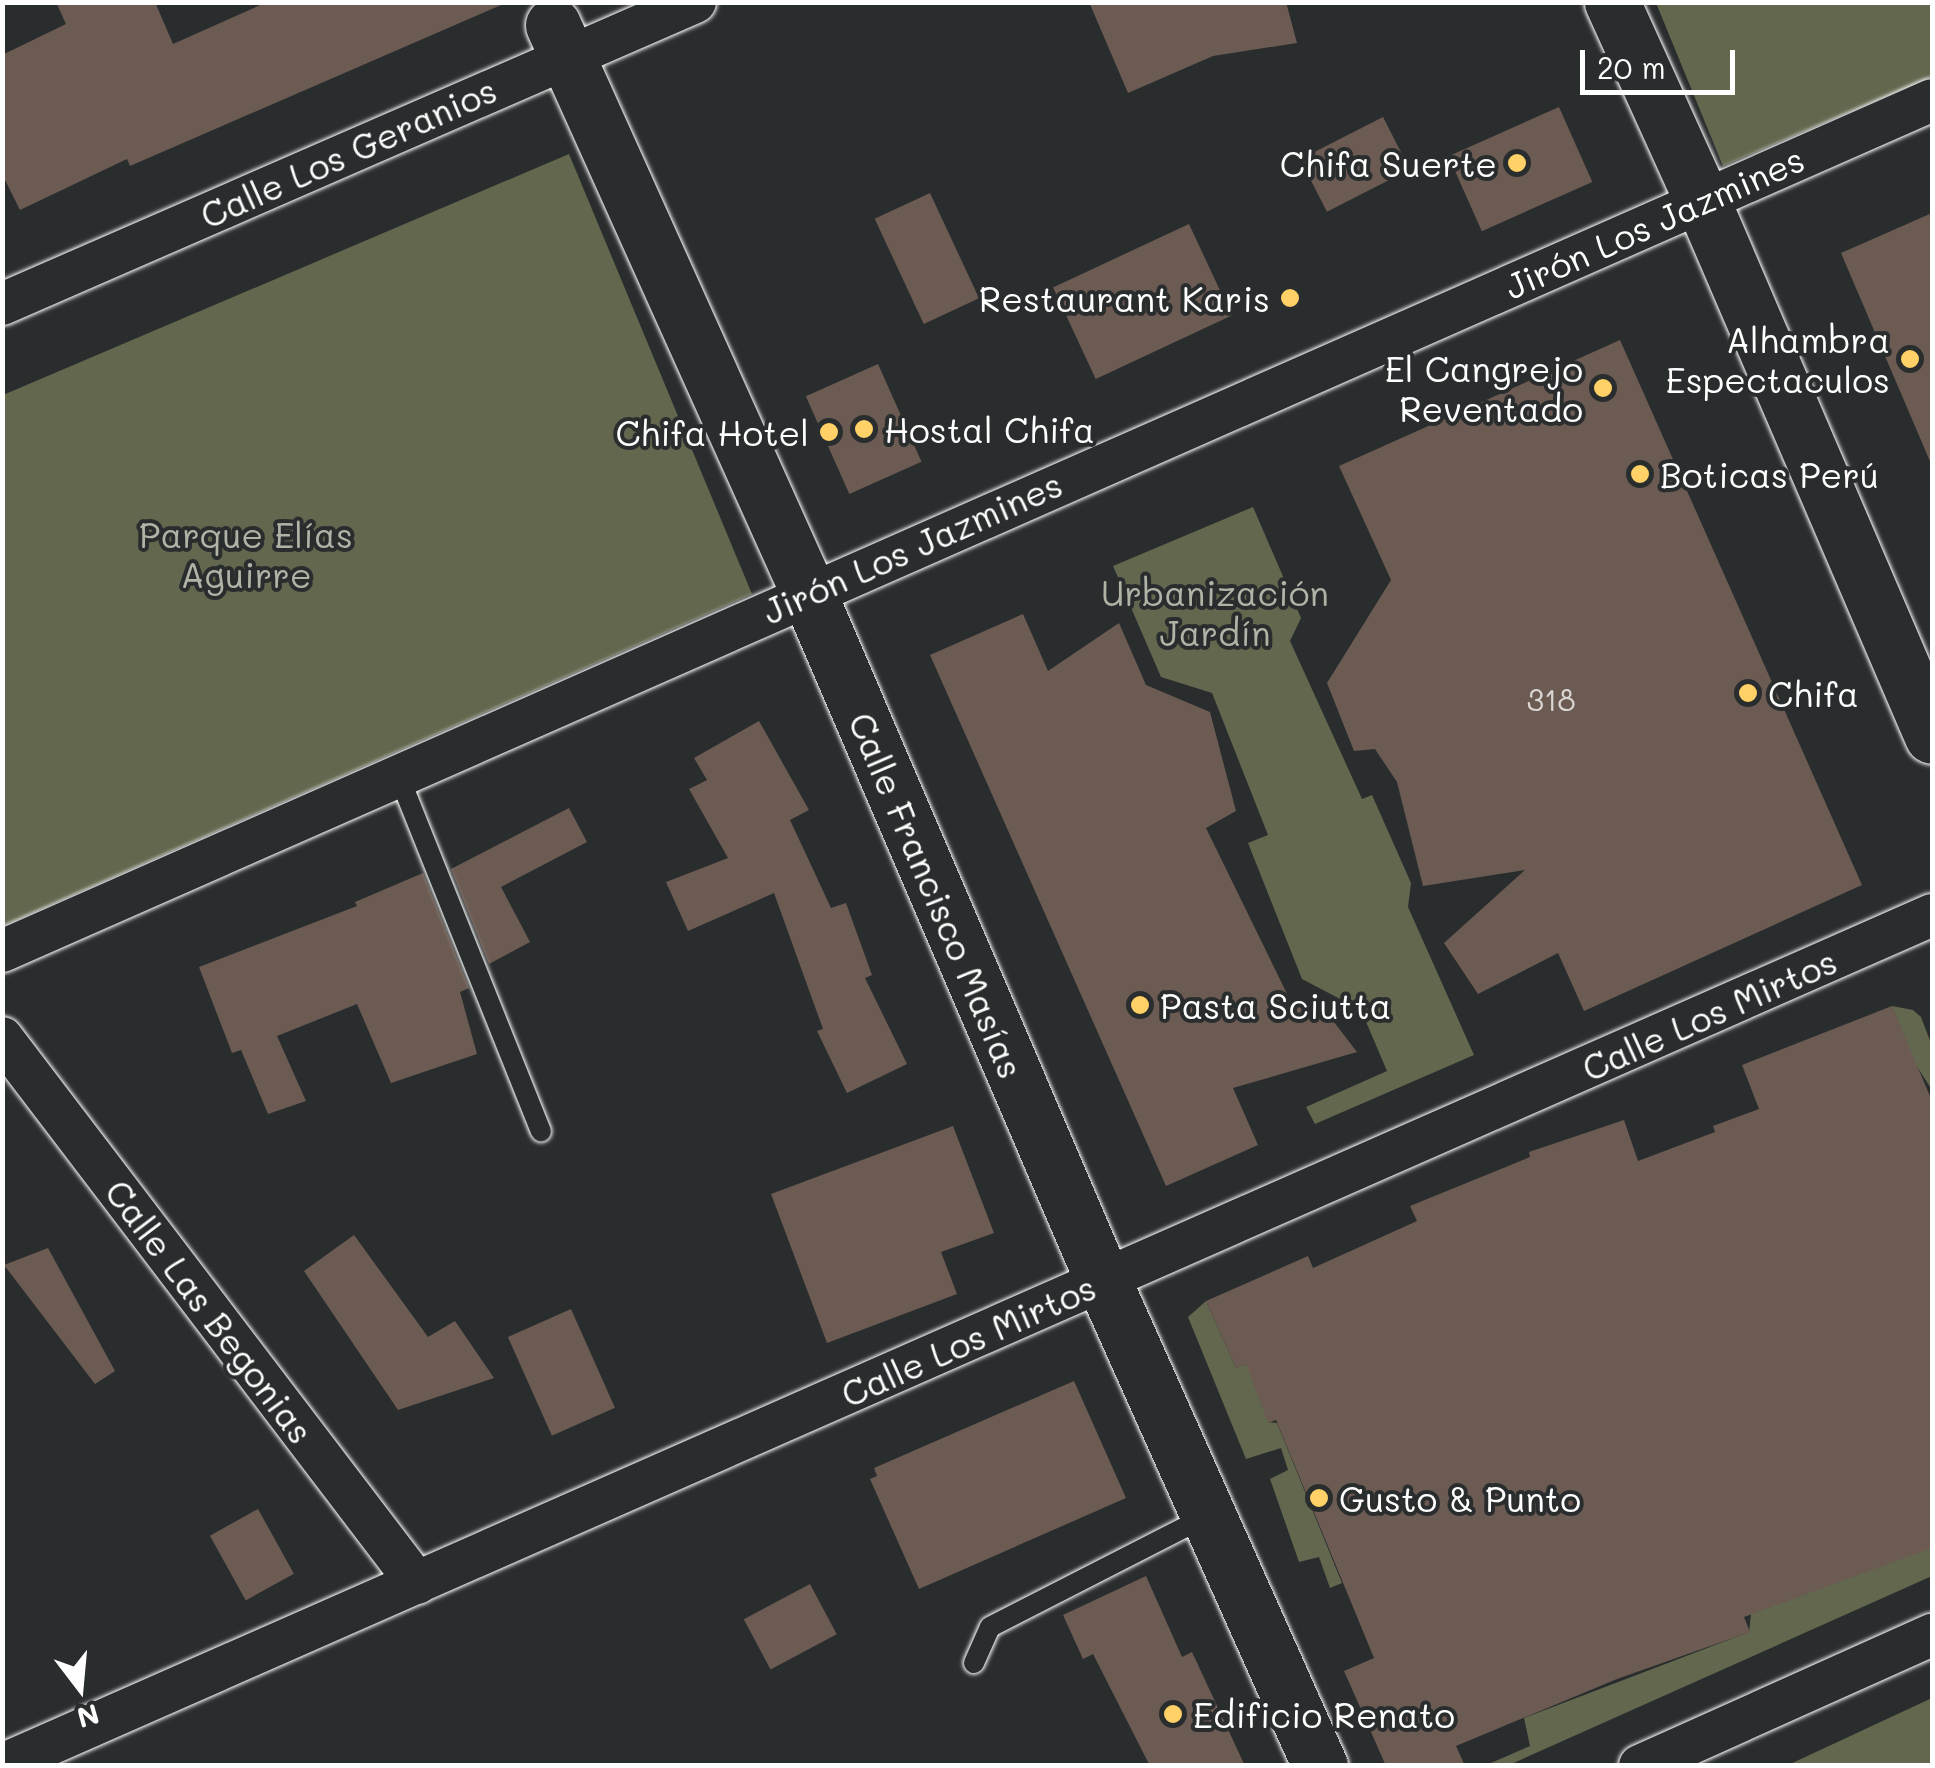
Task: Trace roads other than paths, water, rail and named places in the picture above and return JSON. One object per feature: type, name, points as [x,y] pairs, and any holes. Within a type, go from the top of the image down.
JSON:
[{"type":"street","name":"Calle Los Geranios","points":[[2,304],[559,41],[695,2]]},
{"type":"street","points":[[1612,2],[1926,704]]},
{"type":"street","name":"Calle Francisco Masías","points":[[559,41],[808,592],[1103,1281],[1320,1766]]},
{"type":"street","name":"Jirón Los Jazmines","points":[[2,950],[1932,100]]},
{"type":"street","name":"Calle Los Mirtos","points":[[2,1765],[1932,915]]},
{"type":"street","name":"Calle Las Begonias","points":[[2,1038],[417,1584]]},
{"type":"street","points":[[1640,1766],[1932,1635]]},
{"type":"lane","points":[[398,774],[540,1131]]},
{"type":"lane","points":[[974,1663],[990,1627],[1208,1515]]},
{"type":"place","name":"Chifa Suerte","points":[[1517,163]]},
{"type":"place","name":"Restaurant Karis","points":[[1290,298]]},
{"type":"place","name":"Alhambra Espectaculos","points":[[1910,359]]},
{"type":"place","name":"El Cangrejo Reventado","points":[[1603,388]]},
{"type":"place","name":"Hostal Chifa","points":[[864,429]]},
{"type":"place","name":"Chifa Hotel","points":[[829,432]]},
{"type":"place","name":"Boticas Perú","points":[[1640,474]]},
{"type":"place","name":"Chifa","points":[[1748,693]]},
{"type":"place","name":"Pasta Sciutta","points":[[1140,1005]]},
{"type":"place","name":"Gusto & Punto","points":[[1319,1498]]},
{"type":"place","name":"Edificio Renato","points":[[1173,1714]]},
{"type":"park label","name":"Parque Elías Aguirre","points":[[246,554]]},
{"type":"park label","name":"Urbanización Jardín","points":[[1215,612]]}]
